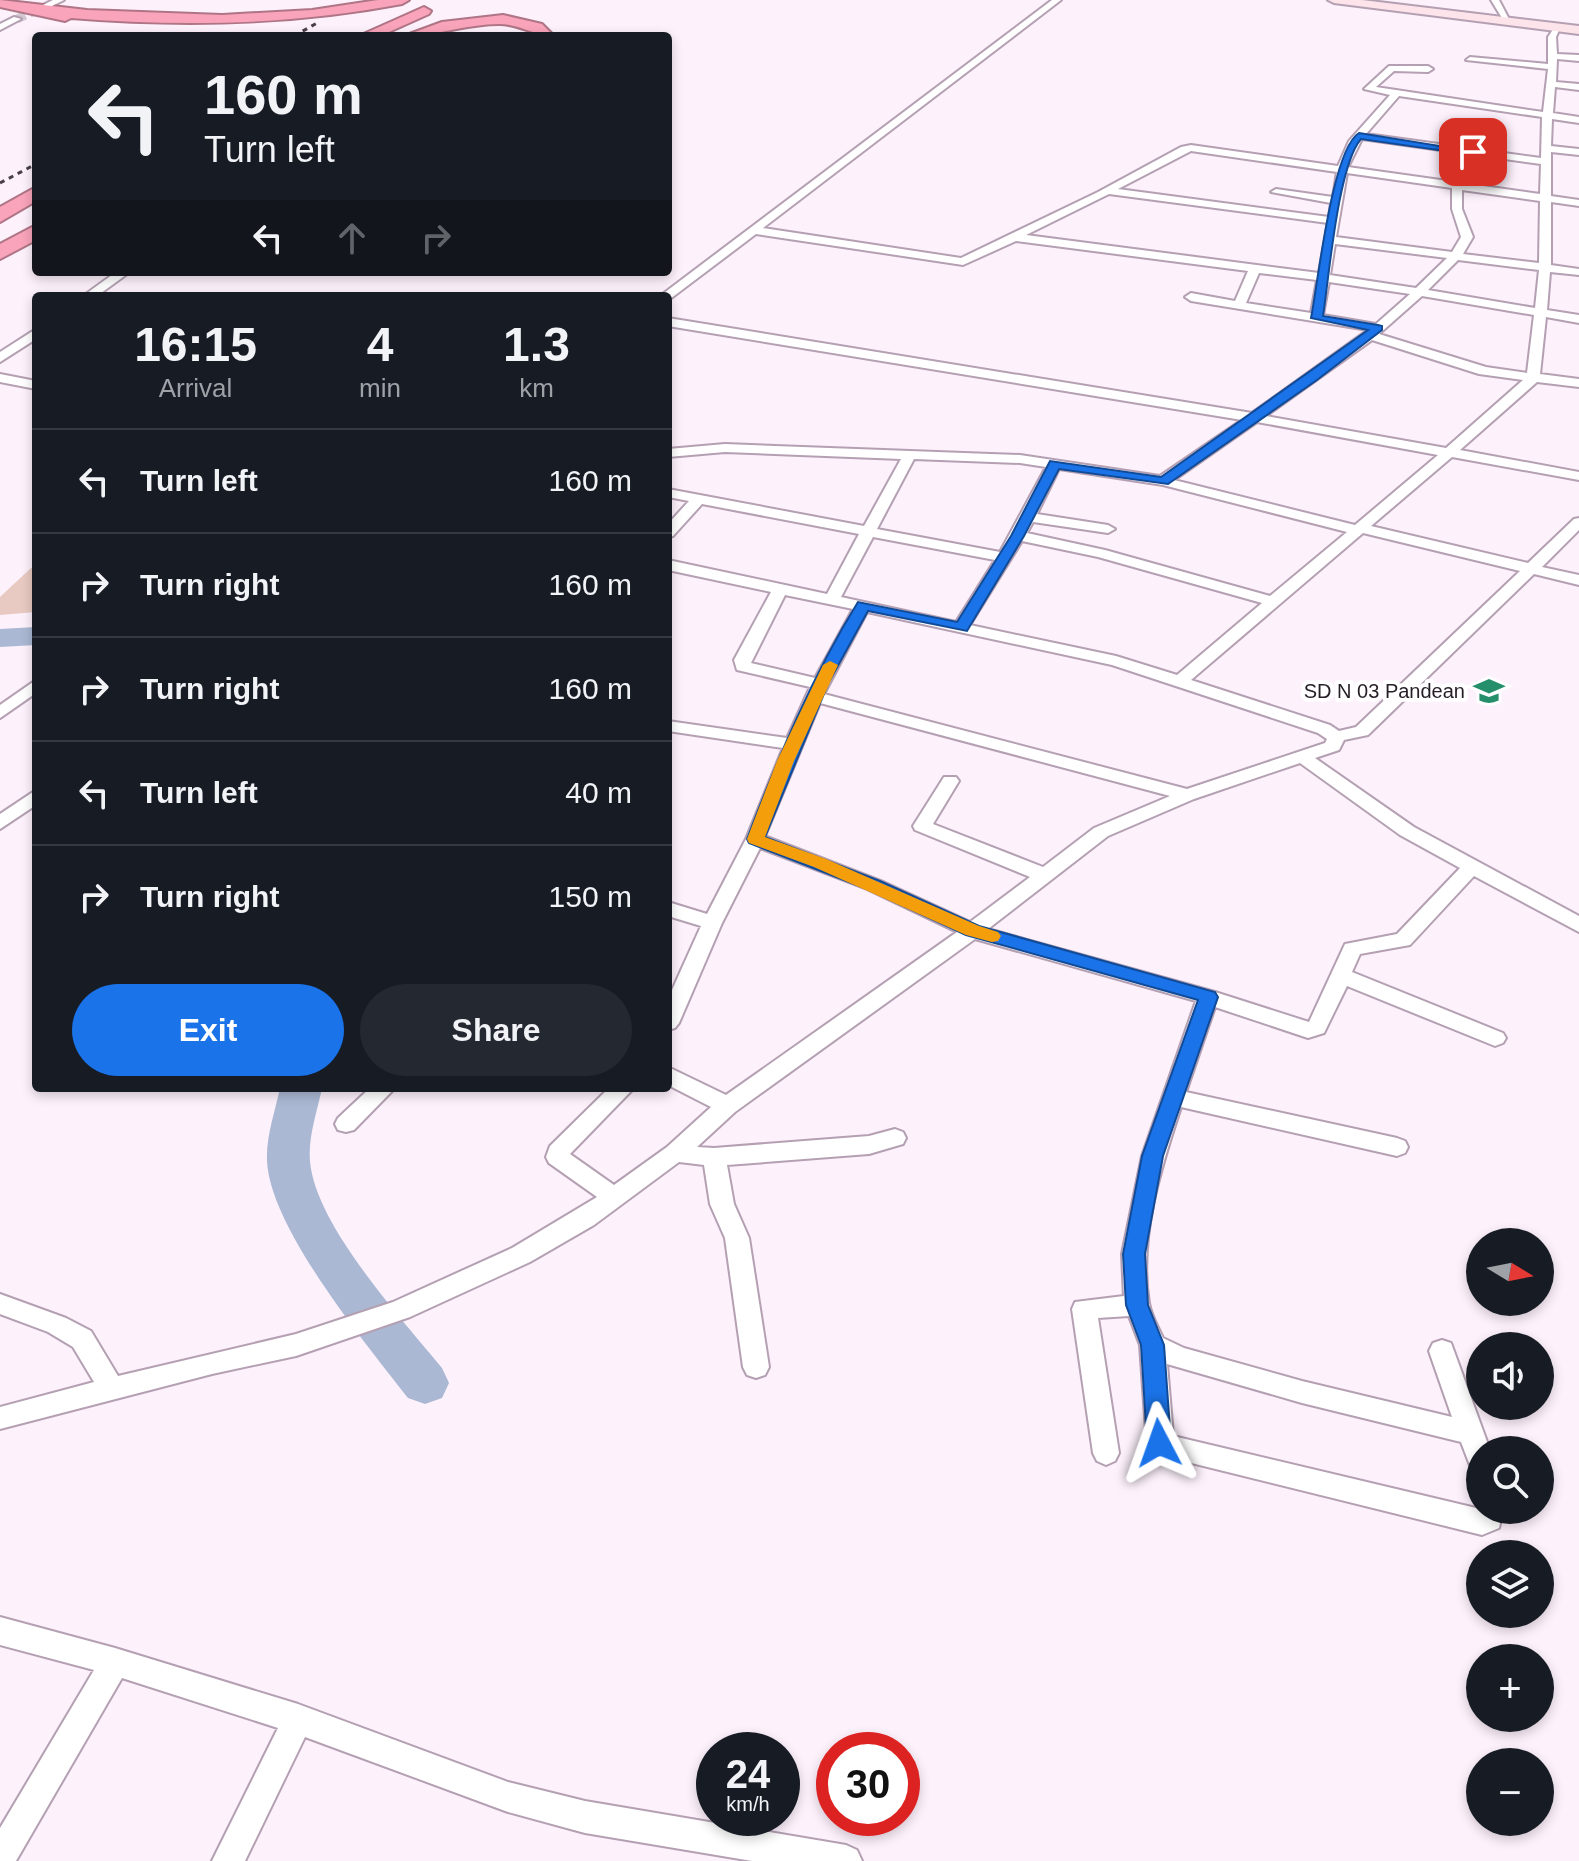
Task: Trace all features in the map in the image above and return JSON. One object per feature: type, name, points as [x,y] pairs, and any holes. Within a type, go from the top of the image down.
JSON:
[{"type":"highway","points":[[40,12],[136,19],[241,20],[325,13],[402,0]]},
{"type":"highway","points":[[376,32],[440,4]]},
{"type":"highway","points":[[0,5],[150,32]]},
{"type":"highway","points":[[409,32],[464,6]]},
{"type":"highway","points":[[539,11],[558,23]]},
{"type":"highway","points":[[40,12],[83,32]]},
{"type":"highway","points":[[40,12],[182,32]]},
{"type":"highway","points":[[424,32],[444,25],[486,20],[532,25],[543,32]]},
{"type":"highway","points":[[0,216],[32,196]]},
{"type":"highway","points":[[0,229],[32,210]]},
{"type":"highway","points":[[0,253],[32,233]]},
{"type":"street","points":[[40,12],[60,0]]},
{"type":"street","points":[[671,292],[1057,0]]},
{"type":"street","points":[[1334,0],[1387,3],[1579,30]]},
{"type":"street","points":[[1495,0],[1508,21]]},
{"type":"street","points":[[0,27],[17,19]]},
{"type":"street","points":[[1180,681],[1533,378],[1545,268],[1548,117],[1555,70],[1552,37],[1556,28]]},
{"type":"street","points":[[1555,70],[1579,58]]},
{"type":"street","points":[[1470,60],[1555,70],[1579,87]]},
{"type":"street","points":[[1428,69],[1392,68],[1369,87],[1373,91],[1579,120]]},
{"type":"street","points":[[1317,318],[1342,168],[1350,147],[1396,94]]},
{"type":"street","points":[[1359,136],[1547,155],[1579,152]]},
{"type":"street","points":[[754,230],[959,262],[1188,148],[1579,203]]},
{"type":"street","points":[[1163,481],[1256,418],[1373,332],[1419,293],[1454,256],[1467,237],[1457,209],[1457,186]]},
{"type":"street","points":[[1107,191],[1334,221]]},
{"type":"street","points":[[1276,192],[1338,201]]},
{"type":"street","points":[[1014,237],[1322,278],[1579,319]]},
{"type":"street","points":[[1330,240],[1579,272]]},
{"type":"street","points":[[1239,305],[1255,269]]},
{"type":"street","points":[[96,292],[118,276]]},
{"type":"street","points":[[1191,297],[1317,318],[1373,332],[1464,366],[1579,383]]},
{"type":"street","points":[[672,323],[1256,418],[1579,476]]},
{"type":"street","points":[[0,358],[32,336]]},
{"type":"street","points":[[0,366],[32,370]]},
{"type":"street","points":[[0,378],[32,384]]},
{"type":"street","points":[[672,453],[725,448],[973,456],[1055,464],[1163,481],[1579,580]]},
{"type":"street","points":[[832,599],[909,456]]},
{"type":"street","points":[[961,627],[1018,536],[1055,464]]},
{"type":"street","points":[[672,494],[1003,557]]},
{"type":"street","points":[[672,529],[698,500]]},
{"type":"street","points":[[1028,517],[1108,529]]},
{"type":"street","points":[[672,566],[1116,661],[1261,711],[1324,729],[1336,737],[1356,734],[1382,714],[1579,522]]},
{"type":"street","points":[[1018,536],[1100,553],[1274,602]]},
{"type":"street","points":[[781,588],[742,660],[743,666],[818,691],[1188,795]]},
{"type":"street","points":[[672,1014],[712,923],[755,839],[793,744],[863,605]]},
{"type":"street","points":[[0,713],[32,691]]},
{"type":"street","points":[[672,727],[793,744]]},
{"type":"street","points":[[0,1418],[296,1345],[401,1310],[521,1255],[578,1224],[675,1153],[727,1106],[972,931],[1101,832],[1188,795],[1304,758],[1333,746],[1336,737]]},
{"type":"street","points":[[1304,758],[1407,831],[1579,925]]},
{"type":"street","points":[[950,781],[922,826],[1044,875]]},
{"type":"street","points":[[0,823],[32,799]]},
{"type":"street","points":[[755,839],[874,885],[972,931],[1208,997],[1311,1030],[1322,1019],[1352,949],[1403,940],[1472,867]]},
{"type":"street","points":[[672,910],[712,923]]},
{"type":"street","points":[[1342,976],[1495,1038]]},
{"type":"street","points":[[1208,997],[1153,1156],[1134,1254],[1137,1305],[1153,1345],[1159,1443],[1166,1449],[1466,1518]]},
{"type":"street","points":[[672,1077],[727,1106]]},
{"type":"street","points":[[346,1124],[380,1092]]},
{"type":"street","points":[[614,1197],[557,1157],[558,1152],[619,1092]]},
{"type":"street","points":[[1173,1097],[1397,1147]]},
{"type":"street","points":[[675,1153],[714,1157],[869,1145],[895,1138]]},
{"type":"street","points":[[714,1157],[722,1204],[736,1232],[756,1367]]},
{"type":"street","points":[[0,1304],[57,1325],[82,1339],[112,1389]]},
{"type":"street","points":[[1106,1453],[1084,1309],[1137,1305]]},
{"type":"street","points":[[1153,1345],[1178,1357],[1302,1392],[1471,1433]]},
{"type":"street","points":[[1442,1351],[1472,1436]]},
{"type":"street","points":[[0,1631],[115,1662],[298,1719],[508,1797],[585,1817],[846,1861]]},
{"type":"street","points":[[0,1858],[115,1662]]},
{"type":"street","points":[[228,1861],[298,1719]]},
{"type":"shaded area","points":[[32,568],[32,612],[0,615],[0,597]]},
{"type":"waterway","points":[[0,638],[32,636]]},
{"type":"waterway","points":[[300,1092],[288,1152],[290,1172],[299,1198],[312,1226],[347,1282],[425,1383]]},
{"type":"tunnel","points":[[17,19],[39,9]]},
{"type":"railway","points":[[301,32],[317,23]]},
{"type":"railway","points":[[0,183],[32,166]]},
{"type":"slow traffic","points":[[830,665],[778,778],[755,839],[874,885],[972,931],[992,936]]},
{"type":"place","name":"SD N 03 Pandean","points":[[1489,691]]},
{"type":"route","points":[[1159,1443],[1153,1345],[1137,1305],[1134,1254],[1153,1156],[1208,997],[972,931],[874,885],[755,839],[820,684],[863,605],[961,627],[1018,536],[1055,464],[1163,481],[1312,378],[1378,328],[1317,318],[1342,168],[1353,143],[1359,136],[1473,152]]}]
